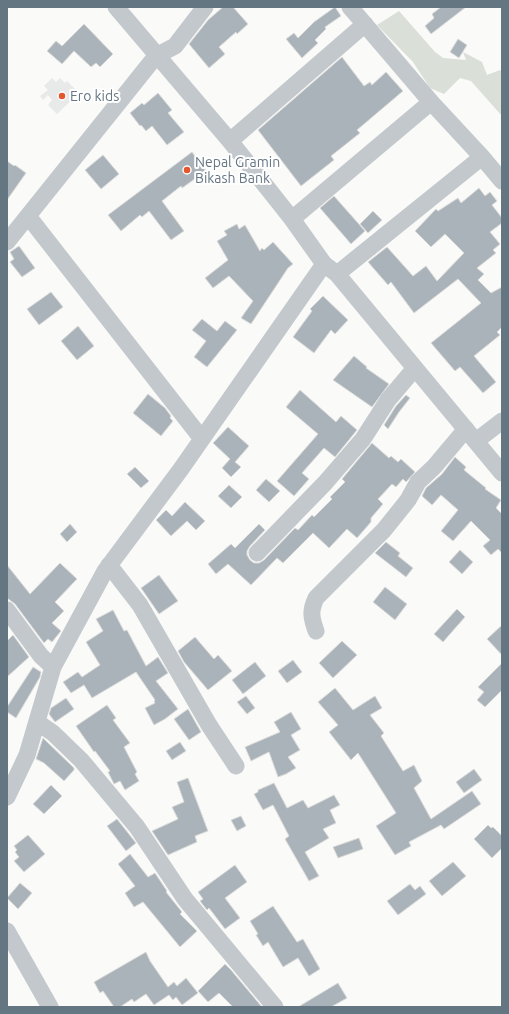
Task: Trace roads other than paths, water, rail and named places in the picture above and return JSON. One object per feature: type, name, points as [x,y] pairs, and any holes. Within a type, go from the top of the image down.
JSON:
[{"type":"street","points":[[116,7],[156,56],[230,140],[292,218],[330,269],[502,472]]},
{"type":"street","points":[[7,242],[156,56],[175,46],[205,7]]},
{"type":"street","points":[[350,7],[431,102],[502,181]]},
{"type":"street","points":[[230,140],[366,24]]},
{"type":"street","points":[[292,218],[431,102]]},
{"type":"street","points":[[7,797],[27,754],[53,667],[109,565],[202,439],[330,269],[482,157]]},
{"type":"street","points":[[28,216],[202,439]]},
{"type":"street","points":[[258,553],[325,483],[363,439],[388,400],[415,368]]},
{"type":"street","points":[[316,631],[312,620],[311,609],[316,598],[384,530],[408,500],[418,482],[471,435],[502,421]]},
{"type":"street","points":[[109,565],[140,605],[209,725],[236,766]]},
{"type":"street","points":[[7,610],[41,656],[53,667]]},
{"type":"street","points":[[37,722],[53,733],[81,760],[137,826],[185,899],[275,1007]]},
{"type":"street","points":[[7,931],[50,1007]]},
{"type":"place","name":"Ero kids","points":[[62,96]]},
{"type":"place","name":"Nepal Gramin Bikash Bank","points":[[187,170]]}]
